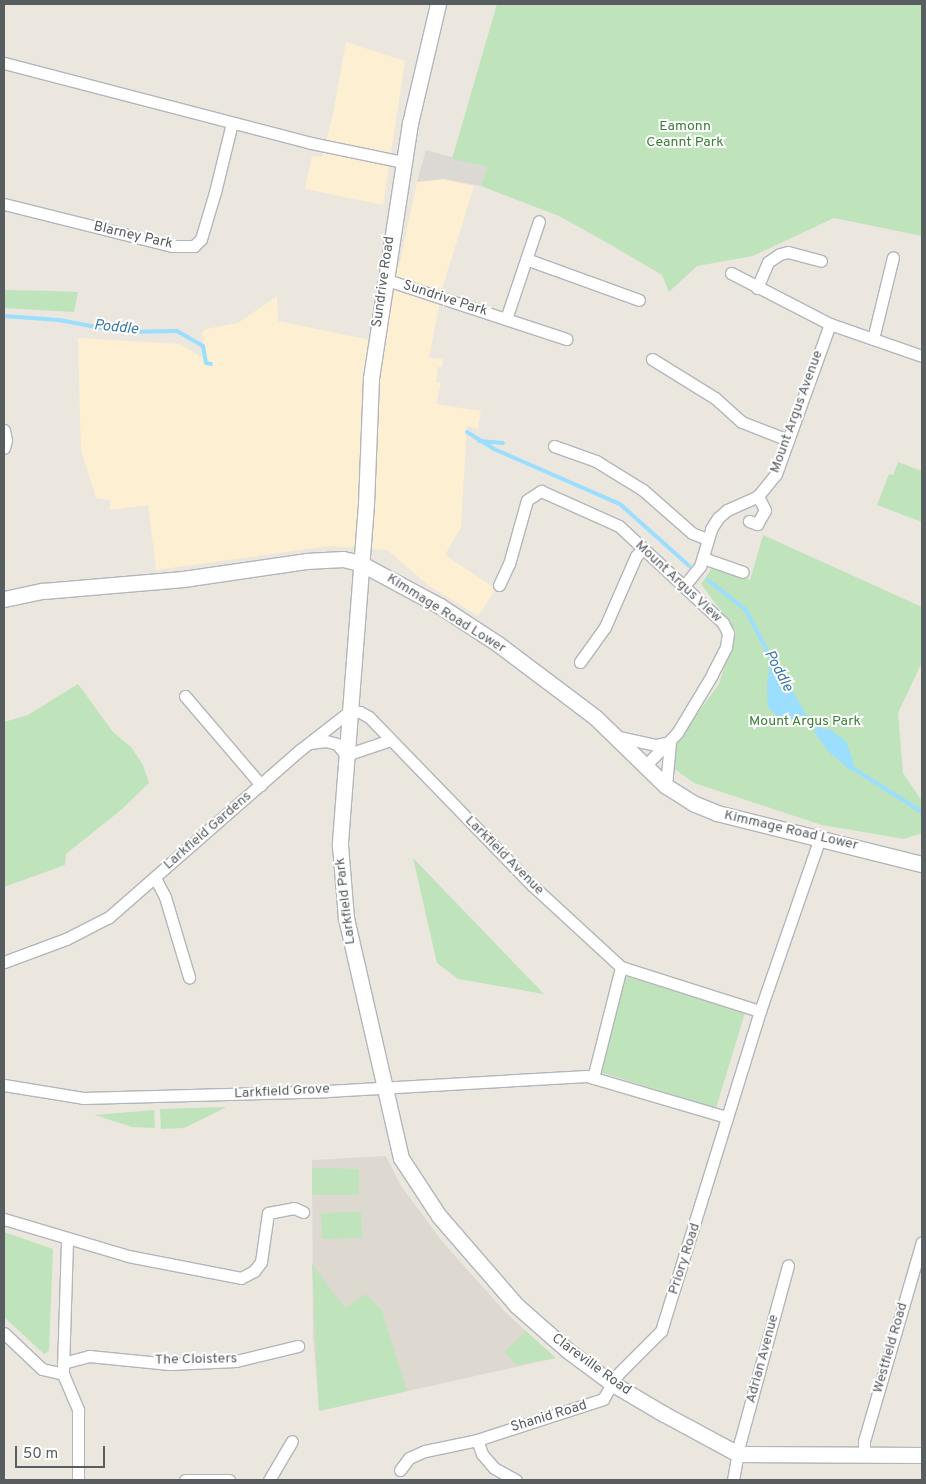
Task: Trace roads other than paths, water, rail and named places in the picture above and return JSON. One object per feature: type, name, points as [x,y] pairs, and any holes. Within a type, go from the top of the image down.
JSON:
[{"type":"street","name":"Sundrive Road","points":[[360,563],[366,504],[369,399],[384,279],[403,162],[438,4]]},
{"type":"street","points":[[4,63],[232,123],[403,162]]},
{"type":"street","name":"Blarney Park","points":[[4,204],[172,246],[194,246],[201,239],[216,192],[232,123]]},
{"type":"street","name":"Sundrive Park","points":[[506,319],[539,220]]},
{"type":"street","points":[[756,288],[768,262],[780,254],[788,252],[821,261]]},
{"type":"street","points":[[873,339],[892,257]]},
{"type":"street","points":[[526,259],[639,300]]},
{"type":"street","points":[[730,273],[756,288],[830,324],[922,356]]},
{"type":"street","name":"Sundrive Park","points":[[384,279],[566,339]]},
{"type":"street","name":"Mount Argus Avenue","points":[[688,582],[701,562],[707,539],[718,518],[727,510],[758,496],[776,474],[830,324]]},
{"type":"street","points":[[652,359],[715,398],[742,422],[788,440]]},
{"type":"street","points":[[4,430],[6,440],[4,448]]},
{"type":"street","points":[[554,446],[604,466],[643,490],[692,533],[707,539]]},
{"type":"street","name":"Mount Argus View","points":[[499,585],[509,564],[527,500],[541,490],[619,526],[643,549],[688,582],[723,623],[728,633],[726,647],[712,674],[670,742],[645,766]]},
{"type":"street","points":[[748,521],[758,524],[765,510],[758,496]]},
{"type":"street","points":[[580,662],[605,627],[636,556],[643,549]]},
{"type":"street","name":"Kimmage Road Lower","points":[[4,599],[43,591],[183,578],[306,561],[343,559],[360,563],[440,606],[498,644],[571,698],[614,735],[666,786],[717,814],[922,864]]},
{"type":"street","points":[[701,562],[743,572]]},
{"type":"street","points":[[350,711],[360,563]]},
{"type":"street","name":"Larkfield Gardens","points":[[184,696],[261,785]]},
{"type":"street","name":"Larkfield Avenue","points":[[350,711],[360,712],[369,717],[533,886],[621,967]]},
{"type":"street","name":"Larkfield Gardens","points":[[4,962],[66,939],[109,917],[308,744],[350,711]]},
{"type":"street","name":"Larkfield Park","points":[[350,711],[340,845],[342,890],[353,955],[384,1087]]},
{"type":"street","points":[[614,735],[656,745],[670,742],[666,786]]},
{"type":"street","points":[[308,744],[326,742],[337,744],[346,755],[390,740]]},
{"type":"street","name":"Priory Road","points":[[613,1384],[618,1374],[661,1331],[705,1195],[726,1117],[760,1011],[820,838]]},
{"type":"street","name":"Larkfield Gardens","points":[[154,878],[165,897],[190,977]]},
{"type":"street","points":[[726,1117],[592,1078],[621,967],[760,1011]]},
{"type":"street","name":"Larkfield Grove","points":[[4,1086],[83,1098],[592,1078]]},
{"type":"street","name":"Clareville Road","points":[[384,1087],[401,1158],[439,1216],[516,1305],[567,1350],[613,1384],[738,1454],[922,1455]]},
{"type":"street","points":[[4,1219],[66,1240],[201,1272],[247,1276],[261,1262],[268,1213],[294,1208],[303,1212]]},
{"type":"street","points":[[66,1240],[63,1369],[78,1410],[78,1480]]},
{"type":"street","name":"Westfield Road","points":[[864,1455],[864,1441],[922,1242]]},
{"type":"street","name":"Adrian Avenue","points":[[738,1454],[788,1264]]},
{"type":"street","points":[[4,1333],[42,1369],[63,1369]]},
{"type":"street","name":"The Cloisters","points":[[63,1369],[89,1356],[170,1364],[236,1361],[298,1346]]},
{"type":"street","name":"Shanid Road","points":[[400,1470],[409,1458],[417,1455],[477,1440],[594,1404],[603,1400],[613,1384]]},
{"type":"street","points":[[477,1440],[482,1454],[494,1468],[516,1480]]},
{"type":"street","points":[[269,1480],[292,1441]]},
{"type":"street","points":[[733,1480],[738,1454]]},
{"type":"street","points":[[185,1480],[228,1480]]},
{"type":"water","points":[[774,659],[807,716],[803,721],[778,717],[768,707],[767,688],[770,661]]},
{"type":"water","points":[[829,729],[846,741],[853,761],[854,768],[851,771],[827,750],[813,730]]},
{"type":"waterway","name":"Poddle","points":[[4,316],[59,320],[123,332],[177,331],[203,346],[206,363],[211,364]]},
{"type":"waterway","name":"Poddle","points":[[467,432],[494,449],[620,504],[689,566]]},
{"type":"waterway","name":"Poddle","points":[[479,441],[503,443]]},
{"type":"waterway","name":"Poddle","points":[[708,580],[746,610],[774,664]]},
{"type":"waterway","name":"Poddle","points":[[803,716],[823,732]]},
{"type":"waterway","name":"Poddle","points":[[851,767],[922,812]]},
{"type":"park label","name":"Eamonn Ceannt Park","points":[[685,136]]},
{"type":"park label","name":"Mount Argus Park","points":[[805,722]]}]
